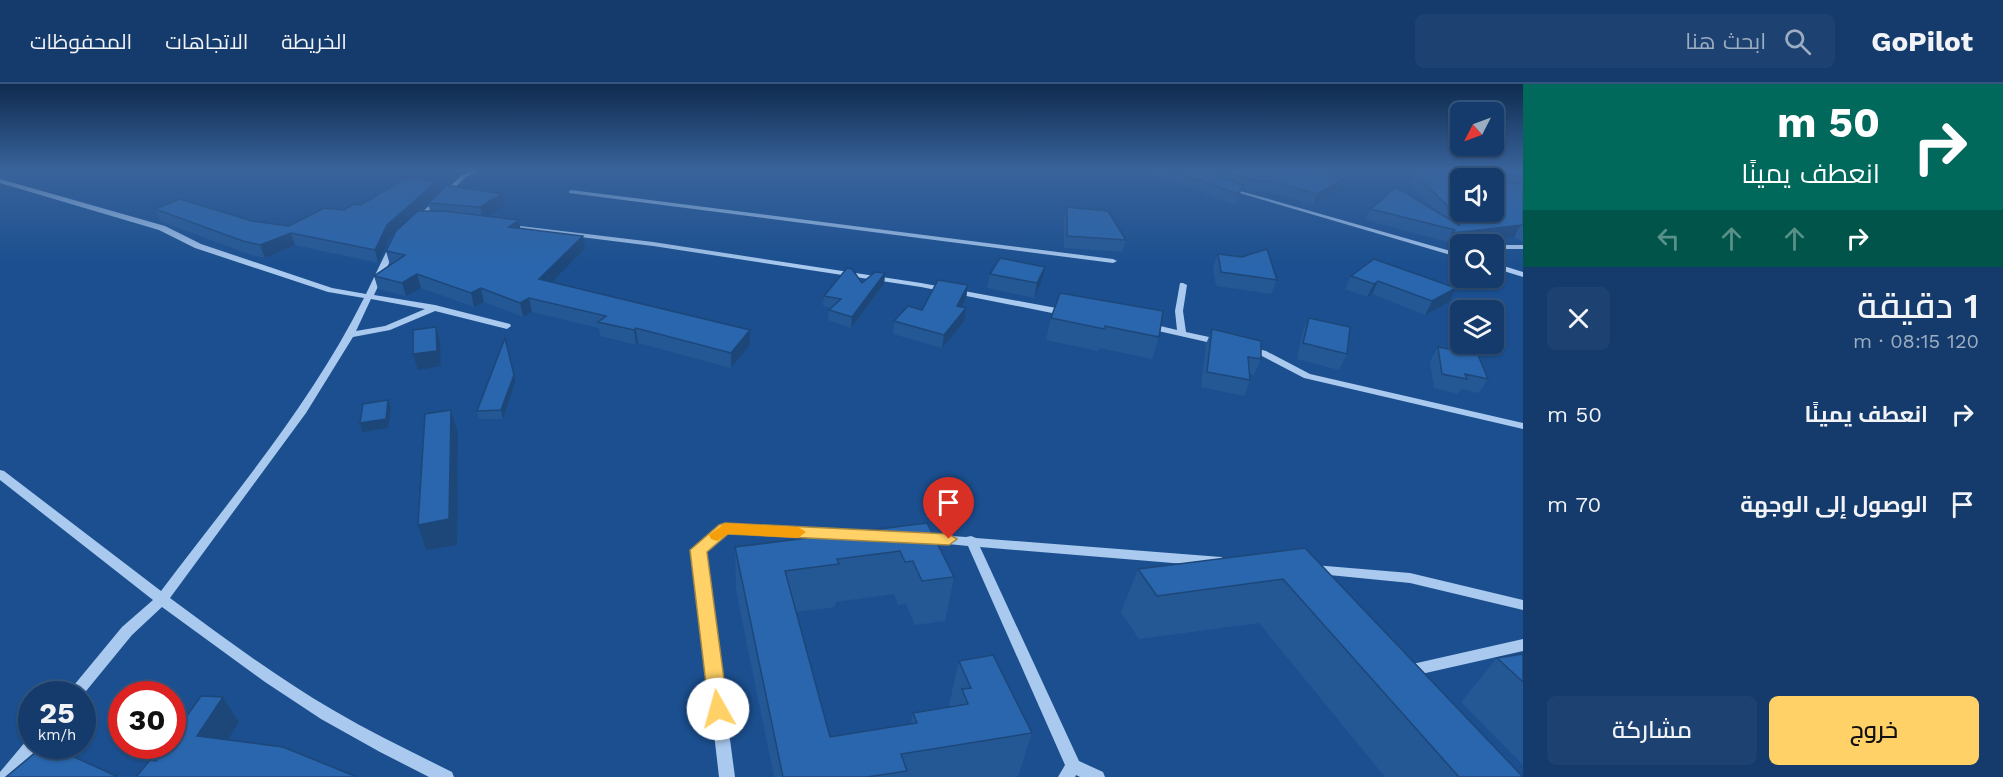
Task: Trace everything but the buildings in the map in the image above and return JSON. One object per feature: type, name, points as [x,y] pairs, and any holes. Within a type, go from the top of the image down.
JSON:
[{"type":"street","points":[[70,201],[162,228],[198,246],[331,290],[435,308],[507,326]]},
{"type":"street","points":[[86,681],[127,631],[164,598],[302,411],[350,335],[395,241],[439,201]]},
{"type":"street","points":[[644,201],[1113,261]]},
{"type":"street","points":[[1267,201],[1450,253]]},
{"type":"street","points":[[493,225],[653,244],[921,285],[1080,315]]},
{"type":"street","points":[[1504,247],[1523,247]]},
{"type":"street","points":[[1504,268],[1523,275]]},
{"type":"street","points":[[1182,332],[1179,311],[1183,285]]},
{"type":"street","points":[[350,335],[387,328],[435,308]]},
{"type":"street","points":[[1136,324],[1182,332],[1263,353],[1307,376],[1523,426]]},
{"type":"street","points":[[0,474],[249,663],[334,719],[446,777]]},
{"type":"street","points":[[727,777],[699,550],[725,528],[866,535]]},
{"type":"street","points":[[913,538],[971,540],[1238,563]]},
{"type":"street","points":[[971,540],[1070,771],[1096,777]]},
{"type":"street","points":[[1312,586],[1296,568],[1410,578],[1523,605]]},
{"type":"street","points":[[1390,675],[1523,645]]},
{"type":"street","points":[[6,777],[21,759]]},
{"type":"slow traffic","points":[[717,535],[725,528],[798,532]]},
{"type":"route","points":[[718,709],[699,550],[725,528],[949,539]]}]
